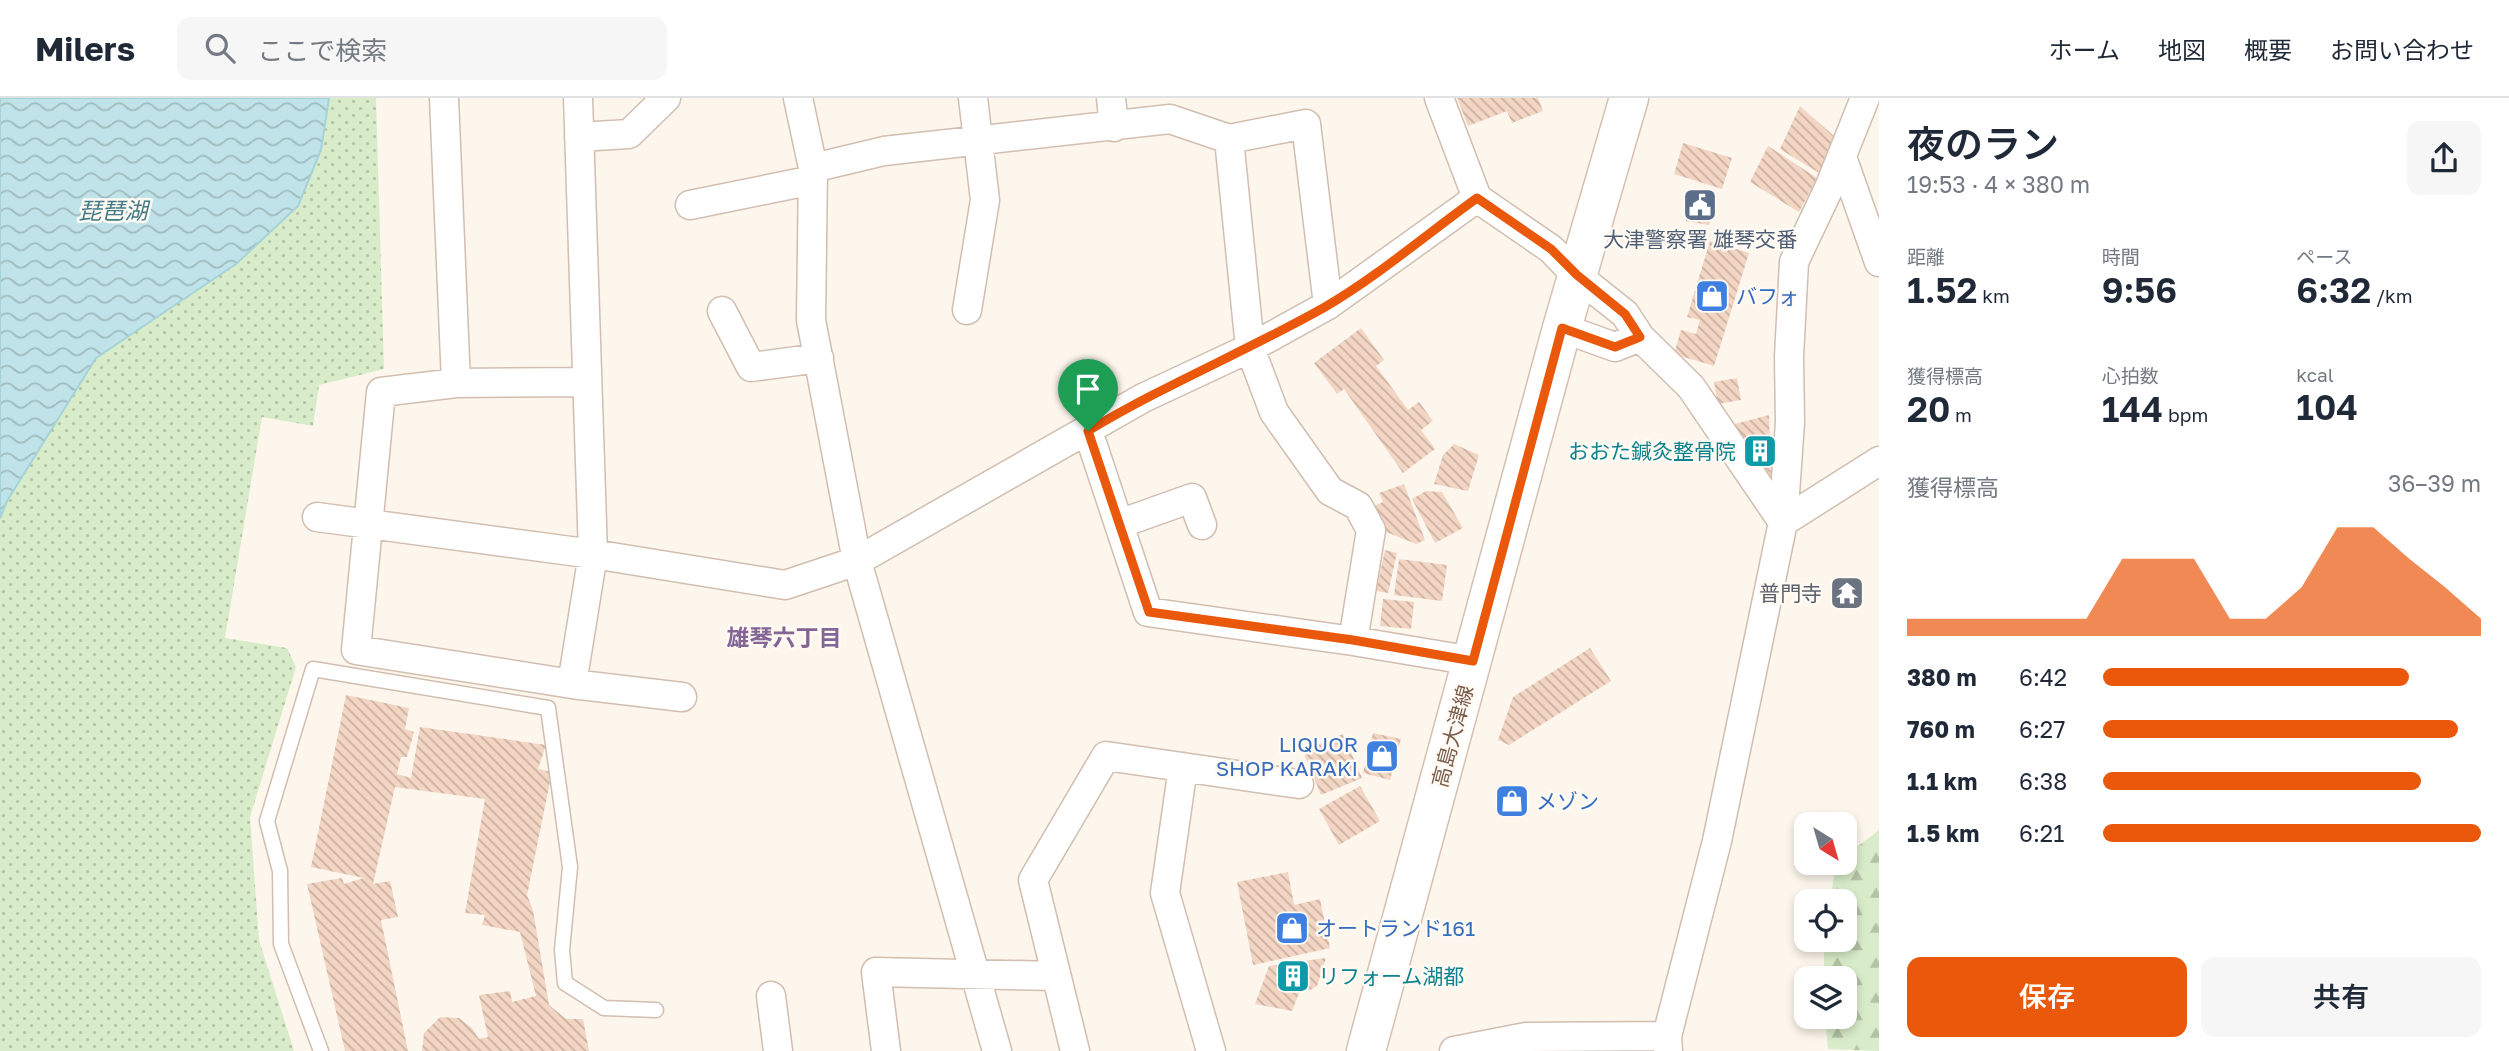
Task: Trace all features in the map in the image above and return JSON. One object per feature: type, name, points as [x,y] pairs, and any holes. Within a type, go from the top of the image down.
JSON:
[{"type":"main road","name":"高島大津線","points":[[1366,1051],[1562,328],[1629,98]]},
{"type":"street","points":[[444,98],[456,383]]},
{"type":"street","points":[[572,684],[593,554],[578,98]]},
{"type":"street","points":[[579,137],[629,134],[666,98]]},
{"type":"street","points":[[798,98],[813,174],[811,320],[857,561],[997,1051]]},
{"type":"street","points":[[967,310],[985,200],[973,98]]},
{"type":"street","points":[[1111,98],[1114,127]]},
{"type":"street","points":[[1439,98],[1477,198],[1551,249],[1577,275],[1625,314],[1640,337],[1691,387],[1783,522]]},
{"type":"street","points":[[1454,1051],[1527,1037],[1668,1044],[1717,841],[1783,522],[1790,422],[1789,356],[1794,262],[1842,157],[1865,98]]},
{"type":"street","points":[[690,205],[813,174],[884,151],[1170,119],[1229,139],[1305,111],[1328,305]]},
{"type":"street","points":[[1229,139],[1250,348],[1274,412],[1330,491],[1359,506],[1371,530],[1353,640]]},
{"type":"street","points":[[1842,157],[1879,262]]},
{"type":"street","points":[[317,517],[593,554],[785,585],[857,561],[1143,398],[1250,348],[1328,305],[1477,198]]},
{"type":"street","points":[[723,311],[751,367],[819,358]]},
{"type":"street","points":[[1562,328],[1615,347],[1640,337]]},
{"type":"street","points":[[587,382],[456,383],[381,392],[356,650],[572,684],[682,697]]},
{"type":"street","points":[[1088,431],[1149,612],[1353,640],[1473,661]]},
{"type":"street","points":[[1783,522],[1879,461]]},
{"type":"street","points":[[1119,524],[1192,498],[1202,525]]},
{"type":"street","points":[[1075,1051],[1033,880],[1106,757],[1299,784]]},
{"type":"street","points":[[1183,767],[1165,893],[1211,1051]]},
{"type":"street","points":[[886,1051],[876,972],[1055,976]]},
{"type":"street","points":[[771,996],[778,1051]]},
{"type":"lane","points":[[321,1051],[281,944],[280,871],[267,821],[313,669],[548,708],[570,867],[562,950],[565,983],[604,1008],[656,1010]]},
{"type":"green space","points":[[329,98],[376,98],[384,369],[319,385],[313,426],[262,417],[225,638],[287,648],[296,667],[250,817],[259,940],[294,1051],[0,1051],[0,518],[7,501],[96,358],[236,264],[321,150]]},
{"type":"green space","points":[[1879,830],[1879,1051],[1828,1049],[1826,1029],[1857,1029],[1857,966],[1824,966],[1824,952],[1857,952],[1857,889],[1832,889],[1834,875],[1857,875],[1857,847]]},
{"type":"water","name":"琵琶湖","points":[[0,98],[329,98],[321,150],[298,206],[236,264],[96,358],[7,501],[0,518]]},
{"type":"building","points":[[1457,98],[1538,98],[1543,111],[1512,123],[1507,111],[1468,126]]},
{"type":"building","points":[[1800,106],[1835,137],[1819,173],[1780,149]]},
{"type":"building","points":[[1683,143],[1732,158],[1722,189],[1674,174]]},
{"type":"building","points":[[1768,146],[1817,178],[1799,212],[1750,182]]},
{"type":"building","points":[[1692,192],[1714,196],[1709,225],[1686,221]]},
{"type":"building","points":[[1710,241],[1749,253],[1714,366],[1674,354],[1681,330],[1696,334],[1700,320],[1687,317]]},
{"type":"building","points":[[1361,328],[1384,360],[1376,366],[1408,410],[1419,402],[1433,421],[1421,430],[1435,449],[1403,473],[1344,389],[1337,394],[1314,363]]},
{"type":"building","points":[[1737,378],[1741,400],[1718,404],[1714,382]]},
{"type":"building","name":"おおた鍼灸整骨院","points":[[1769,415],[1771,477],[1727,426]]},
{"type":"building","points":[[1454,444],[1479,455],[1468,491],[1434,484],[1443,455]]},
{"type":"building","points":[[1404,484],[1425,540],[1416,544],[1384,531],[1372,507],[1383,502],[1379,493]]},
{"type":"building","points":[[1426,491],[1442,492],[1463,528],[1435,543],[1412,499]]},
{"type":"building","points":[[1385,550],[1397,553],[1388,593],[1376,591]]},
{"type":"building","points":[[1399,559],[1447,565],[1442,601],[1394,595]]},
{"type":"building","points":[[1383,599],[1414,602],[1411,629],[1380,626]]},
{"type":"building","points":[[1590,648],[1611,681],[1509,745],[1498,740],[1513,697]]},
{"type":"building","points":[[346,695],[409,708],[405,729],[414,732],[407,757],[401,757],[397,774],[411,778],[420,727],[546,745],[538,769],[552,772],[527,895],[533,910],[549,1005],[566,1019],[583,1019],[589,1051],[422,1051],[424,1033],[440,1017],[459,1018],[472,1028],[479,1039],[488,1037],[479,995],[510,991],[512,1002],[536,996],[520,932],[482,925],[485,915],[465,913],[485,799],[395,787],[373,884],[390,881],[398,917],[381,920],[408,1051],[345,1051],[307,884],[342,878],[344,884],[364,878],[311,867]]},
{"type":"building","name":"LIQUOR SHOP KARAKI","points":[[1373,733],[1401,739],[1390,780],[1363,773]]},
{"type":"building","points":[[1343,734],[1362,778],[1321,795],[1303,751]]},
{"type":"building","points":[[1360,786],[1380,821],[1339,845],[1319,809]]},
{"type":"building","points":[[1288,872],[1294,905],[1320,899],[1330,948],[1253,965],[1237,882]]},
{"type":"building","name":"リフォーム湖都","points":[[1326,958],[1317,986],[1310,990],[1301,988],[1292,1011],[1255,1004],[1269,966]]},
{"type":"place","name":"大津警察署 雄琴交番","points":[[1700,205]]},
{"type":"place","name":"バフォ","points":[[1712,296]]},
{"type":"place","name":"おおた鍼灸整骨院","points":[[1760,451]]},
{"type":"place","name":"普門寺","points":[[1847,593]]},
{"type":"place","name":"LIQUOR SHOP KARAKI","points":[[1382,756]]},
{"type":"place","name":"メゾン","points":[[1512,801]]},
{"type":"place","name":"オートランド161","points":[[1292,928]]},
{"type":"place","name":"リフォーム湖都","points":[[1293,976]]},
{"type":"district","name":"雄琴六丁目","points":[[784,637]]},
{"type":"route","points":[[1477,198],[1551,249],[1577,275],[1625,314],[1640,337],[1615,347],[1562,328],[1473,661],[1353,640],[1149,612],[1088,431],[1143,398],[1250,348],[1328,305],[1477,198]]}]
